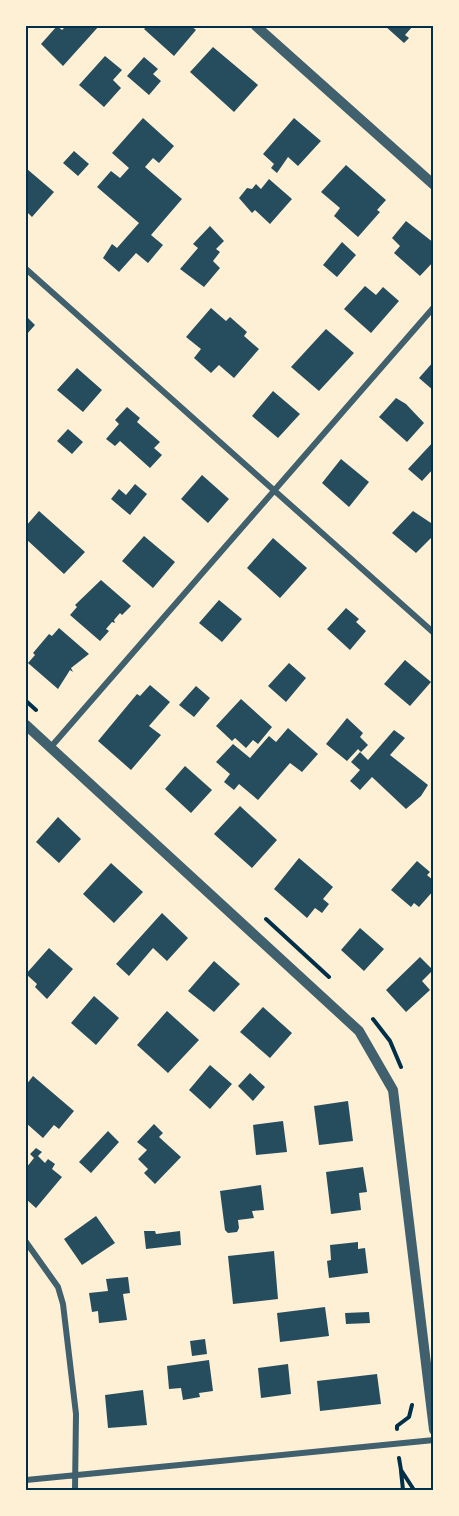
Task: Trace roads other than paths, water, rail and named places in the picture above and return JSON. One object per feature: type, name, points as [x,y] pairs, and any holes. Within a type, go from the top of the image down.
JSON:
[{"type":"street","points":[[256,26],[434,185]]},
{"type":"street","points":[[26,269],[434,633]]},
{"type":"street","points":[[50,748],[434,307]]},
{"type":"street","points":[[26,725],[359,1031],[393,1090],[434,1431]]},
{"type":"street","points":[[26,1242],[58,1287],[63,1304],[76,1414],[75,1491]]},
{"type":"street","points":[[26,1480],[75,1473],[434,1440]]}]
